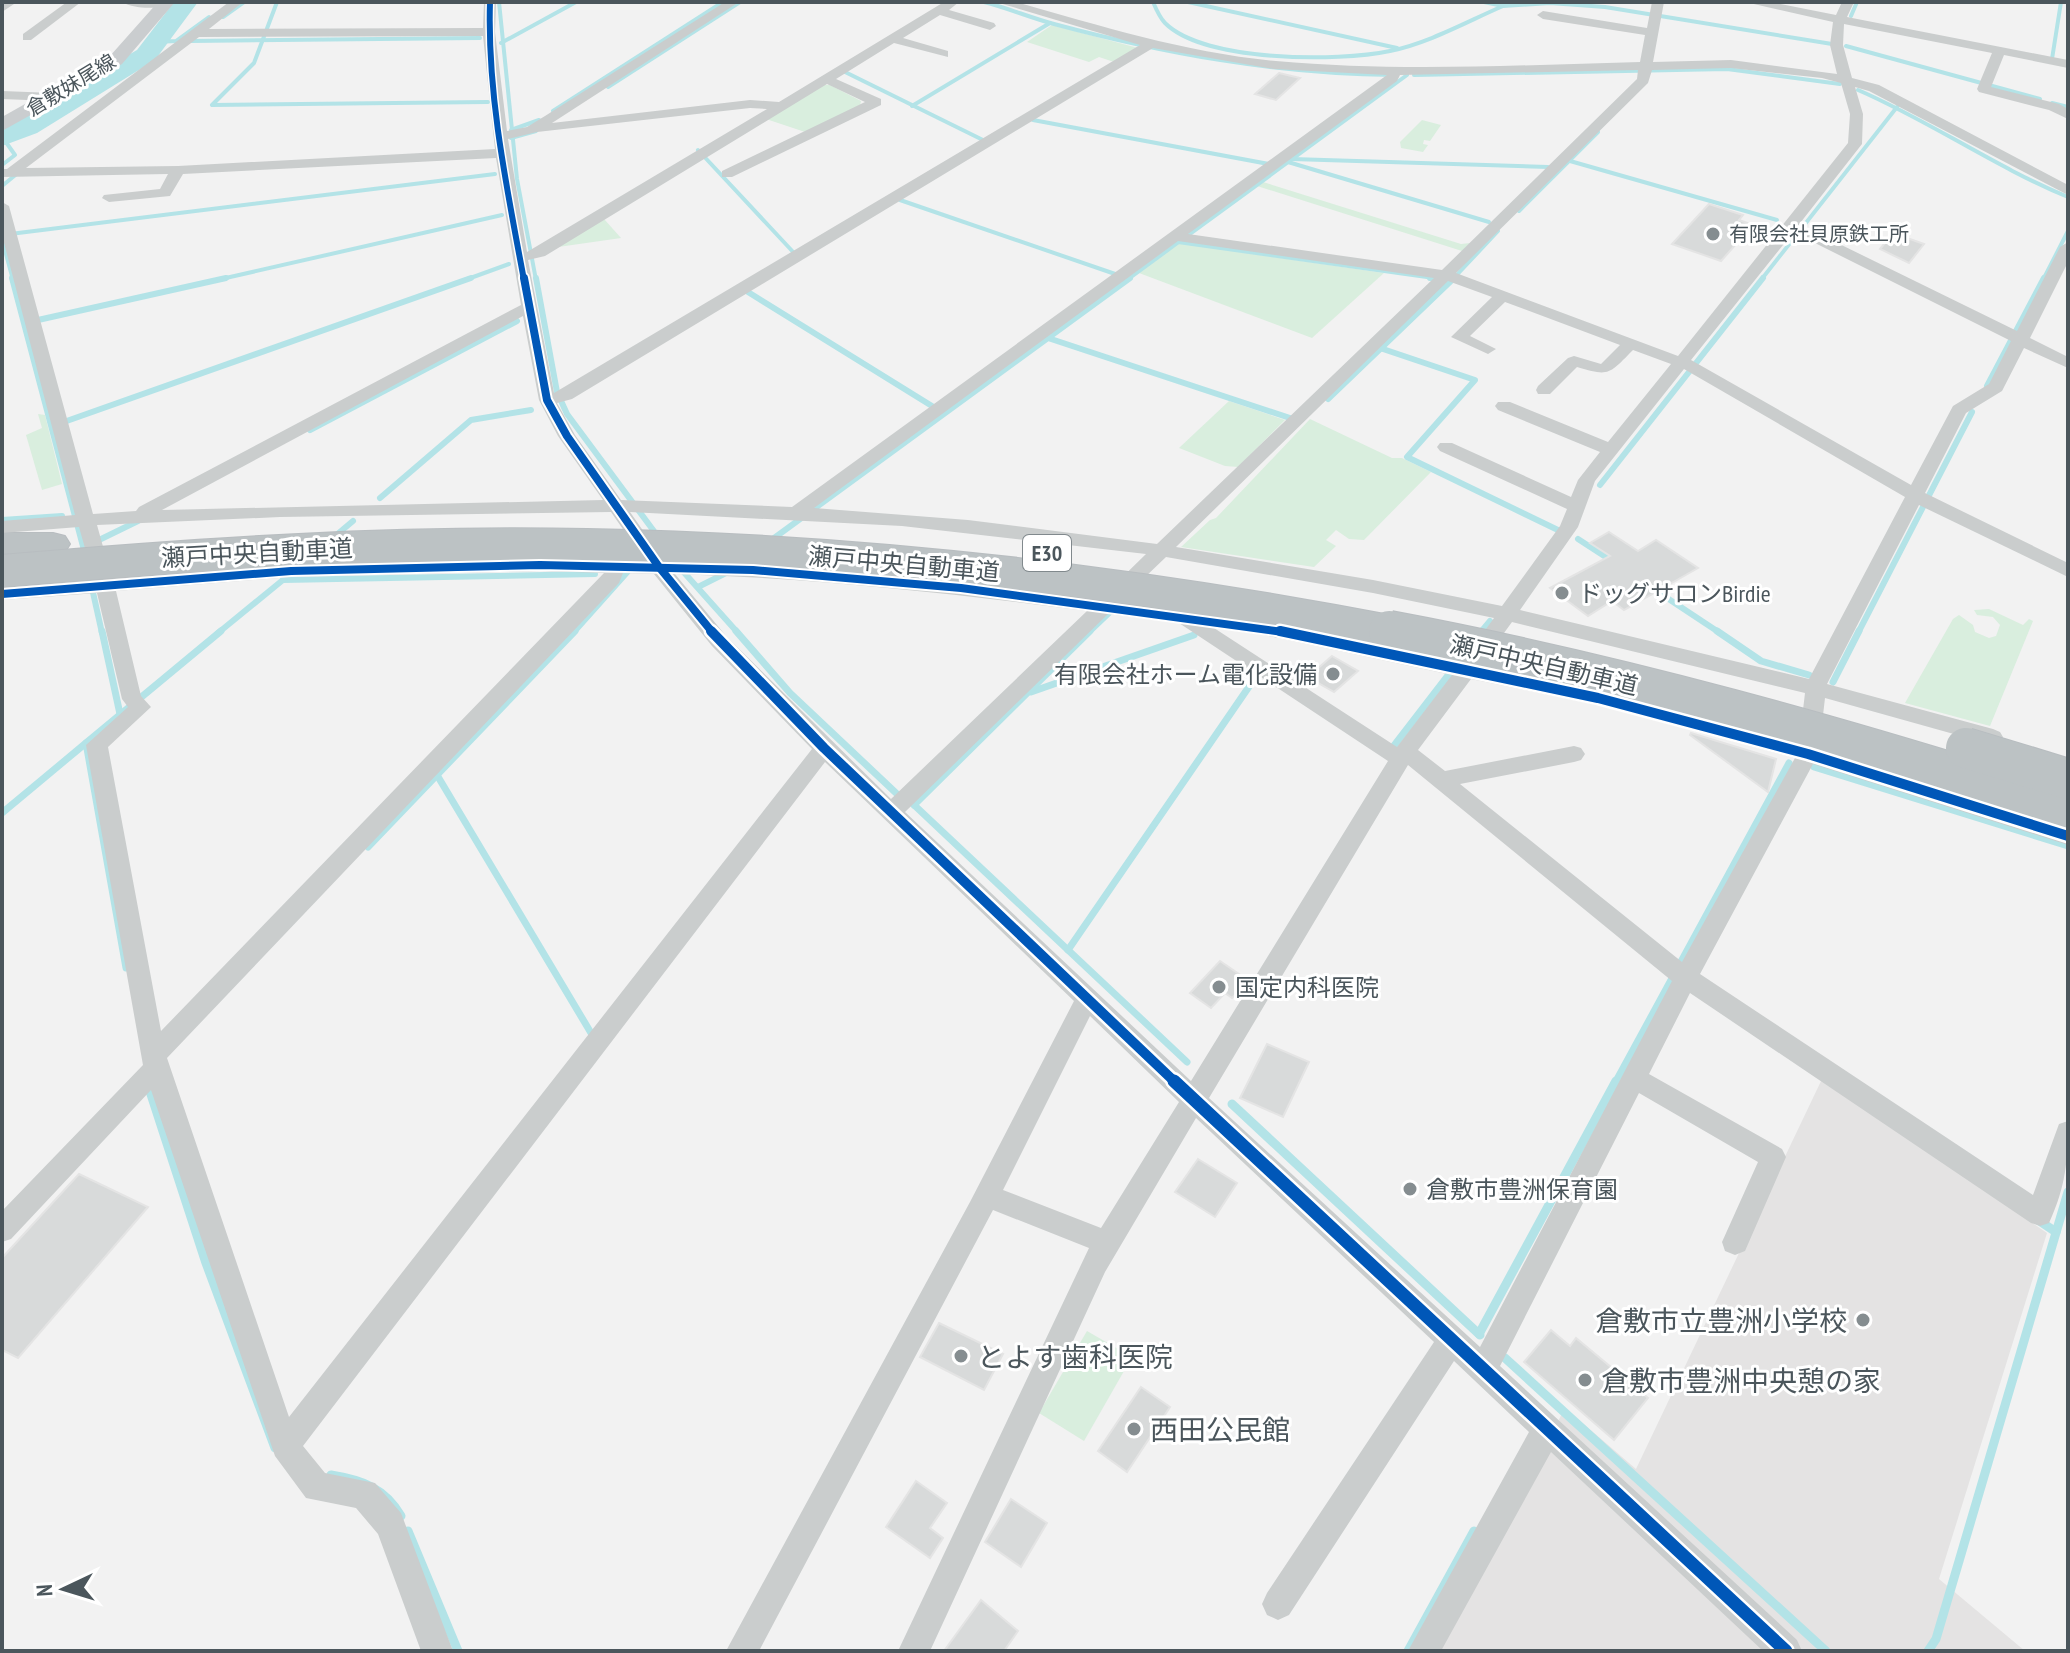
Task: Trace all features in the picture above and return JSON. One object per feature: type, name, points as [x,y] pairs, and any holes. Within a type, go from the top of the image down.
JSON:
[{"type":"highway","name":"瀬戸中央自動車道","points":[[2,546],[71,539],[312,526],[548,521],[776,529],[1037,551],[1169,568],[1465,619],[1748,687],[2068,779]]},
{"type":"highway","name":"瀬戸中央自動車道","points":[[2,571],[304,549],[544,545],[781,553],[915,563],[1163,592],[1444,642],[1599,677],[1894,755],[2068,809]]},
{"type":"highway","points":[[2,583],[304,549]]},
{"type":"main road","name":"倉敷妹尾線","points":[[2,125],[116,60],[166,3]]},
{"type":"street","points":[[2,8],[11,2]]},
{"type":"street","points":[[27,37],[75,2]]},
{"type":"street","points":[[128,2],[166,3]]},
{"type":"street","points":[[10,174],[237,2]]},
{"type":"street","points":[[490,2],[489,32],[514,134]]},
{"type":"street","points":[[733,2],[514,134],[503,153],[528,256],[529,307],[561,427],[629,506],[673,567],[719,641],[824,748],[1194,1100],[1786,1651]]},
{"type":"street","points":[[528,256],[953,2]]},
{"type":"street","points":[[1002,2],[1147,46],[1274,65],[1394,74],[1646,69],[1731,64],[1823,74],[1874,88],[2068,191]]},
{"type":"street","points":[[1751,2],[2068,64]]},
{"type":"street","points":[[914,1651],[1069,1316],[1107,1243],[1403,755],[1569,527],[1587,480],[1688,365],[1793,231],[1855,144],[1859,129],[1857,113],[1836,34],[1848,2]]},
{"type":"street","points":[[891,812],[1295,419],[1447,278],[1643,80],[1656,10]]},
{"type":"street","points":[[939,11],[990,26]]},
{"type":"street","points":[[1543,15],[1651,32]]},
{"type":"street","points":[[198,34],[489,32]]},
{"type":"street","points":[[892,39],[943,54]]},
{"type":"street","points":[[555,398],[1147,46]]},
{"type":"street","points":[[1999,51],[1986,85],[2054,107],[2068,115]]},
{"type":"street","points":[[727,174],[876,102],[836,73]]},
{"type":"street","points":[[803,515],[938,409],[1394,74]]},
{"type":"street","points":[[2,95],[53,97]]},
{"type":"street","points":[[514,134],[750,104],[781,106]]},
{"type":"street","points":[[10,174],[178,170],[503,153]]},
{"type":"street","points":[[109,198],[165,193],[178,170]]},
{"type":"street","points":[[2,206],[83,520],[71,539]]},
{"type":"street","points":[[1793,231],[2068,363]]},
{"type":"street","points":[[1174,236],[1447,278],[1688,365],[1923,499],[2068,571]]},
{"type":"street","points":[[1484,1368],[1634,1078],[1681,977],[1808,754],[1816,686],[1923,499],[1959,410],[1996,387],[2016,338],[2068,247]]},
{"type":"street","points":[[1488,349],[1459,337],[1501,297]]},
{"type":"street","points":[[2,583],[71,539],[137,515],[529,307]]},
{"type":"street","points":[[1544,390],[1574,361],[1604,370],[1630,344]]},
{"type":"street","points":[[1504,406],[1611,450]]},
{"type":"street","points":[[1446,447],[1577,507]]},
{"type":"street","points":[[83,520],[251,510],[629,506],[937,525],[1161,550],[1508,613],[1816,686],[2068,761]]},
{"type":"street","points":[[71,539],[83,520]]},
{"type":"street","points":[[2,527],[71,539]]},
{"type":"street","points":[[71,539],[96,587],[134,701],[141,707],[97,745],[150,1070],[287,1449],[317,1487],[364,1494],[390,1524],[437,1651]]},
{"type":"street","points":[[2,594],[291,571],[463,566],[730,569],[961,588],[1264,628],[1598,698],[1808,754],[2068,836]]},
{"type":"street","points":[[2,1230],[626,566]]},
{"type":"street","points":[[1184,617],[1441,780],[1681,977],[2040,1214],[2068,1132]]},
{"type":"street","points":[[287,1449],[824,748]]},
{"type":"street","points":[[1441,780],[1574,754]]},
{"type":"street","points":[[742,1651],[986,1195],[1087,998]]},
{"type":"street","points":[[1634,1078],[1773,1157],[1735,1242]]},
{"type":"street","points":[[986,1195],[1107,1243]]},
{"type":"street","points":[[1278,1604],[1452,1339]]},
{"type":"street","points":[[1424,1651],[1547,1429]]},
{"type":"shaded area","name":"倉敷市立豊洲小学校","points":[[1822,1079],[2047,1233],[1939,1579],[2025,1651],[1437,1651],[1565,1408],[1636,1469]]},
{"type":"green space","points":[[1052,25],[1138,48],[1114,62],[1099,57],[1089,62],[1027,42]]},
{"type":"green space","points":[[823,85],[830,85],[861,101],[860,106],[805,132],[766,119]]},
{"type":"green space","points":[[1422,120],[1441,125],[1430,141],[1424,140],[1423,144],[1428,145],[1423,152],[1401,148],[1400,142]]},
{"type":"green space","points":[[1263,182],[1461,244],[1470,243],[1462,251],[1257,186]]},
{"type":"green space","points":[[604,219],[621,238],[558,247]]},
{"type":"green space","points":[[1178,243],[1384,273],[1312,338],[1139,273]]},
{"type":"green space","points":[[1229,401],[1285,420],[1238,467],[1225,466],[1179,448]]},
{"type":"green space","points":[[38,414],[45,415],[62,484],[42,490],[26,435],[42,428]]},
{"type":"green space","points":[[1310,419],[1392,458],[1402,458],[1431,472],[1364,540],[1349,539],[1336,530],[1326,540],[1336,546],[1314,567],[1181,547],[1216,518]]},
{"type":"green space","points":[[1989,609],[2023,625],[2029,619],[2033,621],[1990,726],[1905,703],[1953,619],[1959,615],[1973,625],[1975,632],[1989,638],[1996,636],[2000,625],[1993,617],[1977,615],[1974,610]]},
{"type":"green space","points":[[1087,1331],[1132,1357],[1084,1441],[1039,1413]]},
{"type":"building","points":[[1279,73],[1300,78],[1276,100],[1255,94]]},
{"type":"building","name":"有限会社貝原鉄工所","points":[[1709,204],[1743,215],[1739,220],[1753,225],[1721,261],[1672,244]]},
{"type":"building","points":[[1893,233],[1924,244],[1909,263],[1880,249]]},
{"type":"building","points":[[1609,532],[1638,551],[1656,540],[1698,568],[1624,610],[1612,601],[1588,616],[1550,588],[1610,556],[1590,543]]},
{"type":"building","name":"有限会社ホーム電化設備","points":[[1332,656],[1358,671],[1334,692],[1308,677]]},
{"type":"building","points":[[1690,735],[1776,759],[1768,792]]},
{"type":"building","name":"国定内科医院","points":[[1220,961],[1249,981],[1232,998],[1225,993],[1211,1008],[1190,993]]},
{"type":"building","points":[[1267,1044],[1309,1062],[1283,1117],[1240,1098]]},
{"type":"building","points":[[1198,1159],[1237,1183],[1215,1217],[1175,1192]]},
{"type":"building","points":[[79,1174],[148,1207],[18,1358],[2,1350],[2,1258]]},
{"type":"building","name":"とよす歯科医院","points":[[939,1323],[1003,1354],[984,1390],[920,1357]]},
{"type":"building","name":"倉敷市豊洲中央憩の家","points":[[1551,1330],[1570,1346],[1576,1338],[1648,1398],[1614,1440],[1524,1362]]},
{"type":"building","name":"西田公民館","points":[[1141,1387],[1170,1407],[1127,1472],[1098,1451]]},
{"type":"building","points":[[916,1481],[947,1503],[930,1528],[943,1538],[930,1558],[886,1527]]},
{"type":"building","points":[[1011,1499],[1047,1523],[1021,1567],[985,1542]]},
{"type":"building","points":[[981,1600],[1018,1631],[1004,1651],[944,1651]]},
{"type":"waterway","points":[[2,138],[28,127],[146,55],[186,2]]},
{"type":"waterway","points":[[223,17],[244,2]]},
{"type":"waterway","points":[[263,40],[277,2]]},
{"type":"waterway","points":[[499,2],[503,42]]},
{"type":"waterway","points":[[503,42],[576,2]]},
{"type":"waterway","points":[[553,111],[723,2]]},
{"type":"waterway","points":[[608,87],[740,2]]},
{"type":"waterway","points":[[984,2],[1054,24],[1180,53],[1307,71],[1393,75]]},
{"type":"waterway","points":[[1153,2],[1165,23],[1184,36],[1209,45],[1240,52],[1306,57],[1390,51],[1433,37],[1503,6]]},
{"type":"waterway","points":[[1188,2],[1397,48]]},
{"type":"waterway","points":[[1484,2],[1503,6]]},
{"type":"waterway","points":[[1851,16],[1857,2]]},
{"type":"waterway","points":[[2052,59],[2061,2]]},
{"type":"waterway","points":[[1503,6],[1550,3],[1605,7],[1832,44]]},
{"type":"waterway","points":[[155,42],[176,41],[209,17]]},
{"type":"waterway","points":[[913,105],[1050,23]]},
{"type":"waterway","points":[[263,40],[480,38]]},
{"type":"waterway","points":[[191,41],[263,40]]},
{"type":"waterway","points":[[263,40],[254,63],[212,105],[488,102]]},
{"type":"waterway","points":[[503,42],[512,130]]},
{"type":"waterway","points":[[1846,46],[2040,99]]},
{"type":"waterway","points":[[839,69],[913,105]]},
{"type":"waterway","points":[[1414,75],[1727,69],[1840,84]]},
{"type":"waterway","points":[[1292,159],[1407,75]]},
{"type":"waterway","points":[[1858,90],[1896,109]]},
{"type":"waterway","points":[[2052,103],[2068,107]]},
{"type":"waterway","points":[[913,105],[989,143]]},
{"type":"waterway","points":[[1761,280],[1896,109]]},
{"type":"waterway","points":[[1896,109],[2068,197]]},
{"type":"waterway","points":[[512,130],[539,120]]},
{"type":"waterway","points":[[1033,120],[1274,165]]},
{"type":"waterway","points":[[512,130],[513,138]]},
{"type":"waterway","points":[[513,138],[536,131]]},
{"type":"waterway","points":[[1519,211],[1598,132]]},
{"type":"waterway","points":[[2,165],[15,155],[3,138]]},
{"type":"waterway","points":[[513,138],[517,179],[536,280]]},
{"type":"waterway","points":[[698,150],[795,254]]},
{"type":"waterway","points":[[1288,162],[1292,159]]},
{"type":"waterway","points":[[1292,159],[1548,167]]},
{"type":"waterway","points":[[1570,161],[1777,220]]},
{"type":"waterway","points":[[1190,234],[1288,162]]},
{"type":"waterway","points":[[1288,162],[1489,222]]},
{"type":"waterway","points":[[2,186],[19,172]]},
{"type":"waterway","points":[[2,235],[495,174]]},
{"type":"waterway","points":[[900,200],[1121,276]]},
{"type":"waterway","points":[[217,280],[502,215]]},
{"type":"waterway","points":[[1453,279],[1498,231]]},
{"type":"waterway","points":[[2043,280],[2068,231]]},
{"type":"waterway","points":[[2,239],[13,280]]},
{"type":"waterway","points":[[1127,280],[1179,242]]},
{"type":"waterway","points":[[1179,242],[1441,279],[1430,278]]},
{"type":"waterway","points":[[465,280],[509,264]]},
{"type":"waterway","points":[[12,278],[85,554]]},
{"type":"waterway","points":[[38,320],[226,278]]},
{"type":"waterway","points":[[61,423],[471,278]]},
{"type":"waterway","points":[[536,278],[557,392],[567,414],[659,538]]},
{"type":"waterway","points":[[770,541],[1130,278]]},
{"type":"waterway","points":[[1600,485],[1763,278]]},
{"type":"waterway","points":[[1987,386],[2044,278]]},
{"type":"waterway","points":[[1381,348],[1453,279]]},
{"type":"waterway","points":[[748,292],[940,411]]},
{"type":"waterway","points":[[310,430],[517,321]]},
{"type":"waterway","points":[[1048,338],[1296,420]]},
{"type":"waterway","points":[[1328,399],[1381,348]]},
{"type":"waterway","points":[[1381,348],[1475,380],[1407,457],[1560,531]]},
{"type":"waterway","points":[[380,498],[471,420],[531,410]]},
{"type":"waterway","points":[[1858,633],[1972,412]]},
{"type":"waterway","points":[[2,520],[62,516]]},
{"type":"waterway","points":[[97,541],[138,521]]},
{"type":"waterway","points":[[334,537],[353,521]]},
{"type":"waterway","points":[[1578,539],[1615,563]]},
{"type":"waterway","points":[[573,633],[631,568]]},
{"type":"waterway","points":[[680,568],[738,633]]},
{"type":"waterway","points":[[88,570],[102,633]]},
{"type":"waterway","points":[[698,587],[728,572]]},
{"type":"waterway","points":[[283,580],[595,574]]},
{"type":"waterway","points":[[218,633],[289,575]]},
{"type":"waterway","points":[[1652,588],[1718,632]]},
{"type":"waterway","points":[[1088,633],[1109,613]]},
{"type":"waterway","points":[[1480,633],[1490,621]]},
{"type":"waterway","points":[[102,631],[120,714]]},
{"type":"waterway","points":[[86,743],[221,631]]},
{"type":"waterway","points":[[437,775],[575,631]]},
{"type":"waterway","points":[[736,631],[790,693],[896,793]]},
{"type":"waterway","points":[[914,805],[1090,631]]},
{"type":"waterway","points":[[1833,682],[1859,631]]},
{"type":"waterway","points":[[1718,632],[1761,661],[1809,675]]},
{"type":"waterway","points":[[1031,692],[1194,635]]},
{"type":"waterway","points":[[1393,747],[1450,673]]},
{"type":"waterway","points":[[1068,950],[1257,675]]},
{"type":"waterway","points":[[2,813],[86,743]]},
{"type":"waterway","points":[[86,743],[126,968]]},
{"type":"waterway","points":[[1615,1083],[1789,763]]},
{"type":"waterway","points":[[1814,767],[2068,846]]},
{"type":"waterway","points":[[368,847],[437,775]]},
{"type":"waterway","points":[[437,775],[594,1038]]},
{"type":"waterway","points":[[914,805],[1068,950]]},
{"type":"waterway","points":[[1068,950],[1187,1062]]},
{"type":"waterway","points":[[1479,1334],[1616,1081]]},
{"type":"waterway","points":[[147,1082],[206,1263],[275,1448]]},
{"type":"waterway","points":[[1232,1104],[1480,1335]]},
{"type":"waterway","points":[[1928,1651],[1936,1639],[2068,1192]]},
{"type":"waterway","points":[[2038,1220],[2056,1232]]},
{"type":"waterway","points":[[1505,1358],[1826,1651]]},
{"type":"waterway","points":[[331,1475],[372,1487],[388,1498],[401,1516]]},
{"type":"waterway","points":[[408,1531],[458,1651]]},
{"type":"waterway","points":[[1408,1651],[1474,1531]]},
{"type":"cycle path","points":[[490,2],[489,32],[505,176],[547,400],[567,436],[659,567],[719,641],[824,748],[1194,1100],[1786,1651]]},
{"type":"cycle path","points":[[2,594],[291,571],[540,565],[753,570],[961,588],[1264,628],[1598,698],[1808,754],[2068,836]]},
{"type":"place","name":"有限会社貝原鉄工所","points":[[1713,234]]},
{"type":"place","name":"ドッグサロンBirdie","points":[[1562,593]]},
{"type":"place","name":"有限会社ホーム電化設備","points":[[1333,674]]},
{"type":"place","name":"国定内科医院","points":[[1219,987]]},
{"type":"place","name":"倉敷市豊洲保育園","points":[[1410,1189]]},
{"type":"place","name":"倉敷市立豊洲小学校","points":[[1863,1320]]},
{"type":"place","name":"とよす歯科医院","points":[[961,1356]]},
{"type":"place","name":"倉敷市豊洲中央憩の家","points":[[1585,1380]]},
{"type":"place","name":"西田公民館","points":[[1134,1429]]}]
